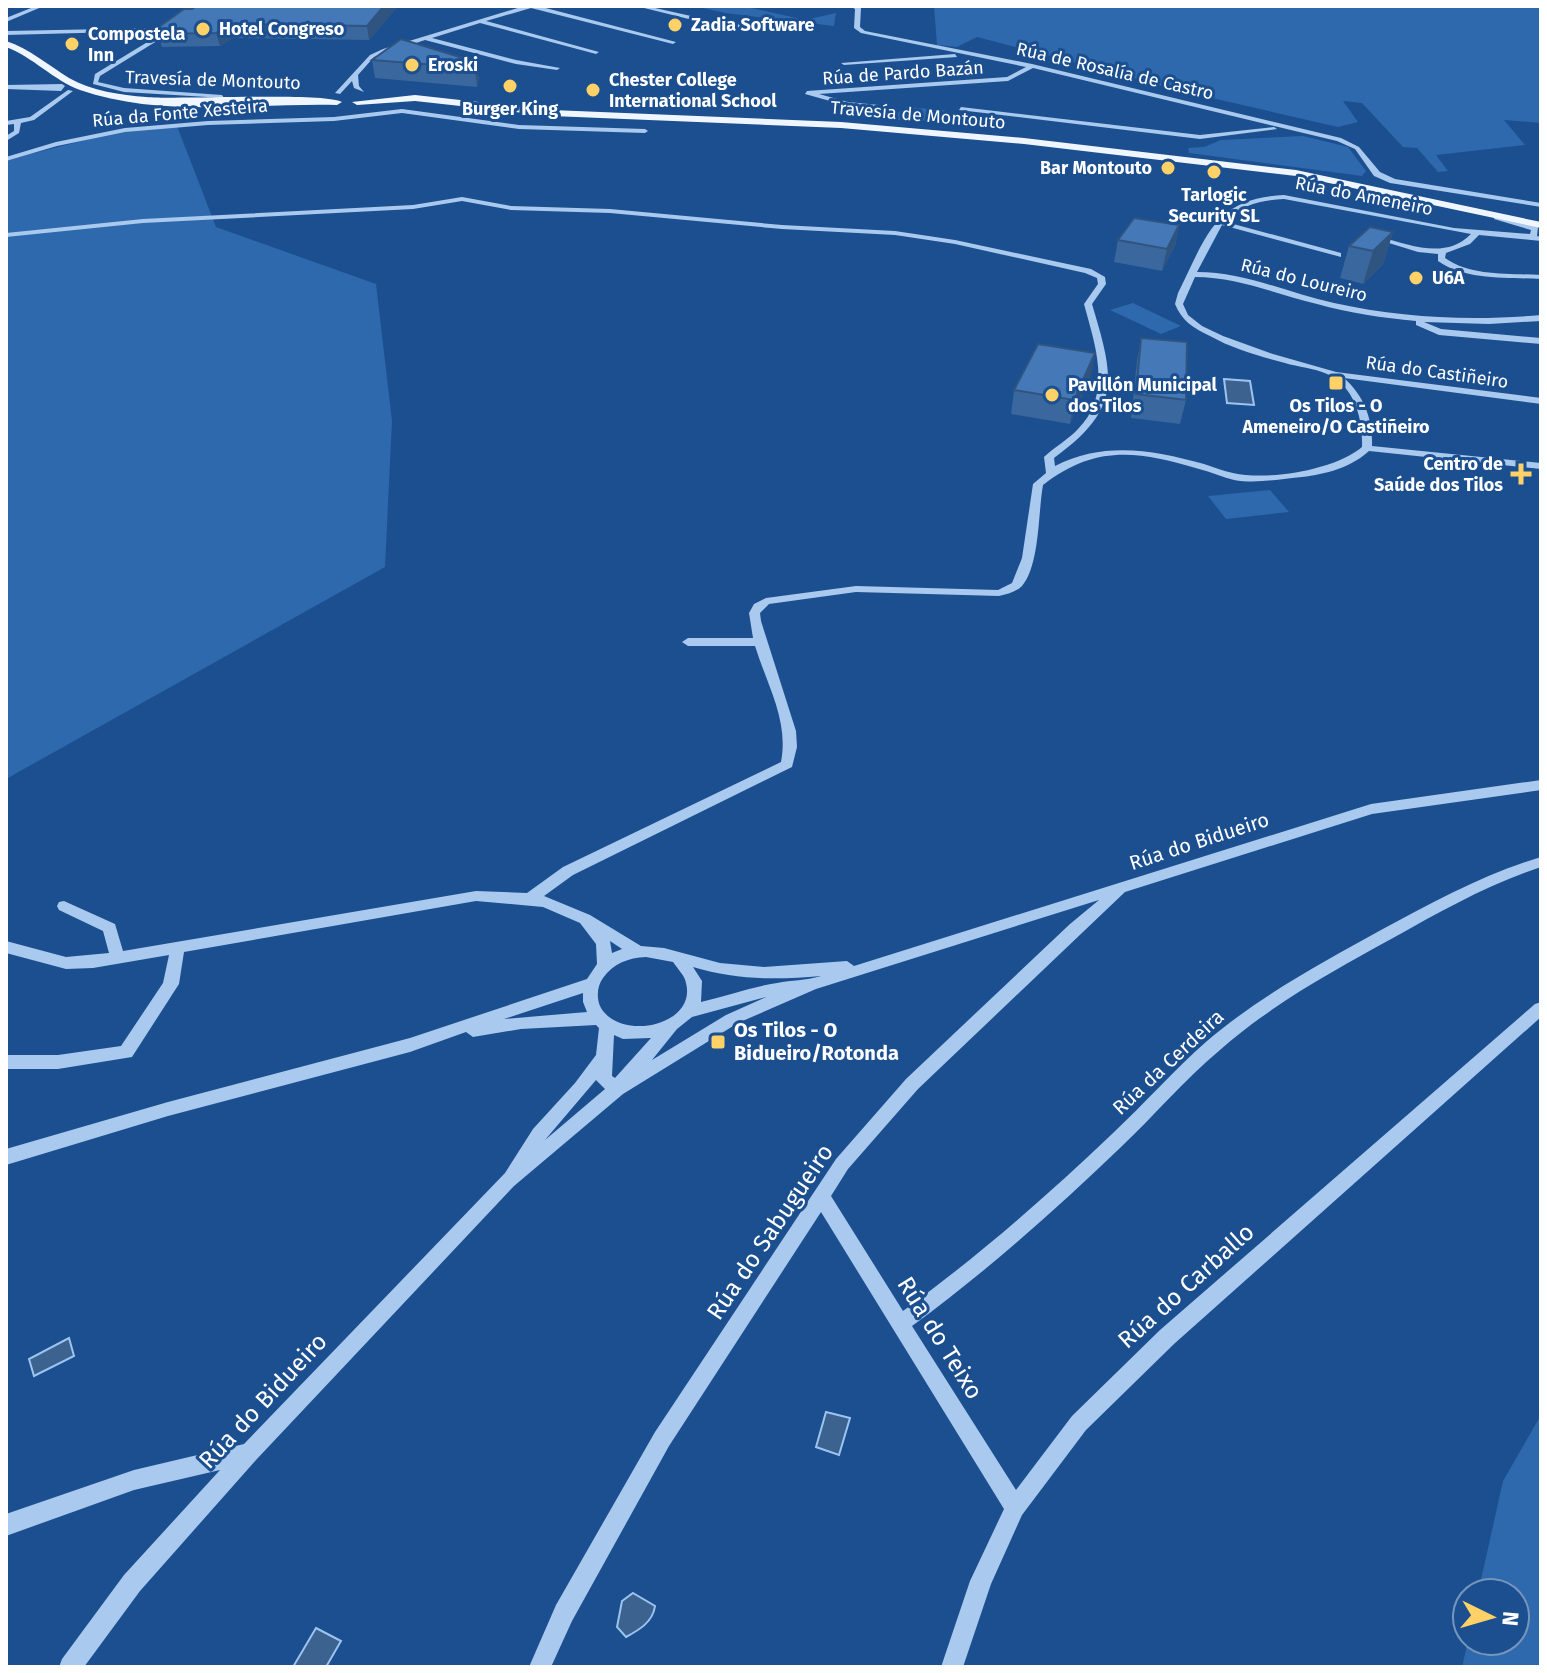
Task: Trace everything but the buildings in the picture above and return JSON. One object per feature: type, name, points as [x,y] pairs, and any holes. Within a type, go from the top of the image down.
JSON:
[{"type":"main road","name":"Travesía de Montouto","points":[[6,42],[26,51],[75,86],[123,96],[222,98],[337,96],[364,92],[462,98],[516,108]]},
{"type":"main road","name":"Travesía de Montouto","points":[[6,42],[32,50],[75,86]]},
{"type":"main road","points":[[357,102],[368,97],[364,92]]},
{"type":"main road","name":"Travesía de Montouto","points":[[337,96],[357,102],[415,98],[1093,150],[1296,173],[1541,225]]},
{"type":"main road","name":"Travesía de Montouto","points":[[1417,198],[1541,217]]},
{"type":"street","points":[[6,20],[41,6]]},
{"type":"street","points":[[337,96],[372,56],[530,6],[673,42]]},
{"type":"street","points":[[639,6],[709,22],[779,31]]},
{"type":"street","name":"Rúa de Rosalía de Castro","points":[[853,6],[858,8],[857,28],[863,32],[1032,66],[1339,139],[1357,148],[1377,174],[1393,181],[1541,205]]},
{"type":"street","points":[[479,21],[596,52]]},
{"type":"street","points":[[6,33],[141,27],[163,32],[97,75],[95,83],[124,90],[222,98],[208,123]]},
{"type":"street","points":[[426,37],[516,62],[557,68]]},
{"type":"street","points":[[844,63],[948,57],[966,53]]},
{"type":"street","name":"Rúa de Pardo Bazán","points":[[887,107],[848,104],[807,93],[1008,79],[1032,66]]},
{"type":"street","points":[[355,75],[356,87],[364,92]]},
{"type":"street","points":[[6,87],[75,86]]},
{"type":"street","points":[[6,123],[32,119],[75,86]]},
{"type":"street","points":[[961,109],[1200,137],[1283,128]]},
{"type":"street","name":"Rúa da Fonte Xesteira","points":[[6,159],[96,135],[208,123],[334,119],[402,111],[519,127],[645,131]]},
{"type":"street","points":[[6,139],[17,132],[18,122]]},
{"type":"street","name":"Rúa do Ameneiro","points":[[1219,222],[1236,206],[1272,196],[1477,233],[1541,239]]},
{"type":"street","points":[[6,235],[143,221],[413,207],[462,199],[511,208],[610,211],[782,227],[895,233],[955,242],[1088,271],[1101,277],[1102,284],[1088,304],[1106,366],[1105,385],[1087,425],[1049,457],[1051,472]]},
{"type":"street","points":[[1497,217],[1535,229],[1534,235],[1526,238]]},
{"type":"street","points":[[1338,255],[1219,222],[1178,303],[1187,320],[1224,340],[1330,372],[1367,394],[1396,384]]},
{"type":"street","points":[[1380,239],[1442,254],[1472,239],[1477,233]]},
{"type":"street","points":[[1442,254],[1441,259],[1461,270],[1541,277]]},
{"type":"street","name":"Rúa do Loureiro","points":[[1192,274],[1216,275],[1334,306],[1407,319],[1509,321],[1541,318]]},
{"type":"street","name":"Rúa do Loureiro","points":[[1407,319],[1439,332],[1541,341]]},
{"type":"street","name":"Rúa do Castiñeiro","points":[[1330,372],[1396,384],[1541,401]]},
{"type":"street","points":[[530,899],[568,871],[787,764],[792,749],[783,702],[754,617],[756,608],[766,601],[856,589],[999,593],[1011,589],[1019,583],[1023,568],[1038,484],[1071,459],[1092,452],[1110,452],[1176,460],[1232,476],[1264,478],[1337,467],[1354,460],[1367,448],[1367,394]]},
{"type":"street","points":[[1367,448],[1541,466]]},
{"type":"street","points":[[688,642],[760,642]]},
{"type":"street","name":"Rúa do Bidueiro","points":[[688,1012],[772,997],[1371,809],[1541,785]]},
{"type":"street","name":"Rúa da Cerdeira","points":[[901,1323],[935,1299],[996,1247],[1113,1144],[1214,1045],[1267,1005],[1321,970],[1484,882],[1541,862]]},
{"type":"street","name":"Rúa do Sabugueiro","points":[[540,1667],[564,1613],[662,1439],[863,1137],[912,1084],[1075,928],[1124,888]]},
{"type":"street","points":[[6,947],[66,963],[93,962],[476,896],[530,899],[583,919],[637,951]]},
{"type":"street","points":[[64,906],[110,928],[117,956]]},
{"type":"street","points":[[583,919],[603,942],[605,965]]},
{"type":"street","points":[[6,1062],[58,1062],[126,1052],[171,984],[178,946]]},
{"type":"street","points":[[6,1157],[430,1038],[592,983],[605,965],[637,951],[653,950],[680,960],[691,971],[696,984],[695,998],[688,1012],[671,1026],[638,1034],[603,1021],[521,1023],[430,1038]]},
{"type":"street","name":"Rúa do Bidueiro","points":[[680,960],[736,972],[801,972],[875,965]]},
{"type":"street","points":[[736,972],[772,981],[772,997]]},
{"type":"street","points":[[592,983],[592,1007],[603,1021],[604,1079],[617,1089]]},
{"type":"street","name":"Rúa do Bidueiro","points":[[70,1667],[132,1583],[249,1453],[508,1181],[617,1089],[772,997]]},
{"type":"street","name":"Rúa do Carballo","points":[[952,1667],[981,1581],[1015,1508],[1079,1423],[1123,1378],[1323,1197],[1541,1008]]},
{"type":"street","name":"Rúa do Bidueiro","points":[[617,1089],[671,1026]]},
{"type":"street","name":"Rúa do Bidueiro","points":[[508,1181],[520,1158],[604,1057]]},
{"type":"street","name":"Rúa do Teixo","points":[[821,1196],[1015,1508]]},
{"type":"street","points":[[6,1525],[134,1480],[249,1453]]},
{"type":"shaded area","points":[[694,6],[743,6],[805,20],[836,13],[834,26],[725,13]]},
{"type":"shaded area","points":[[934,6],[1541,6],[1541,123],[1504,120],[1525,145],[1436,155],[1448,171],[1438,172],[1417,148],[1403,147],[1362,103],[1343,101],[1358,122],[1338,127],[1190,93],[977,37],[957,47],[937,45]]},
{"type":"shaded area","points":[[906,107],[944,110],[952,116],[948,122],[872,119],[885,113],[898,113]]},
{"type":"shaded area","points":[[177,126],[216,227],[376,284],[392,421],[385,567],[6,779],[6,160],[118,132]]},
{"type":"shaded area","points":[[1303,136],[1348,147],[1366,171],[1362,176],[1189,153],[1188,148],[1204,147],[1221,140]]},
{"type":"shaded area","points":[[1133,303],[1181,326],[1161,334],[1110,310]]},
{"type":"shaded area","points":[[1224,379],[1250,381],[1254,405],[1227,403]]},
{"type":"shaded area","points":[[1270,490],[1289,512],[1226,519],[1208,496]]},
{"type":"shaded area","points":[[69,1338],[74,1356],[34,1376],[29,1359]]},
{"type":"shaded area","points":[[826,1412],[850,1418],[839,1455],[816,1447]]},
{"type":"shaded area","points":[[1541,1415],[1541,1667],[1462,1667],[1464,1657],[1531,1657],[1531,1577],[1482,1577],[1503,1481]]},
{"type":"shaded area","points":[[633,1593],[655,1606],[648,1621],[626,1637],[617,1627],[622,1601]]},
{"type":"shaded area","points":[[316,1628],[341,1641],[326,1667],[293,1667]]},
{"type":"place","name":"Zadia Software","points":[[675,25]]},
{"type":"place","name":"Hotel Congreso","points":[[203,29]]},
{"type":"place","name":"Compostela Inn","points":[[72,44]]},
{"type":"place","name":"Eroski","points":[[412,65]]},
{"type":"place","name":"Burger King","points":[[510,86]]},
{"type":"place","name":"Chester College International School","points":[[593,90]]},
{"type":"place","name":"Bar Montouto","points":[[1168,168]]},
{"type":"place","name":"Tarlogic Security SL","points":[[1214,172]]},
{"type":"place","name":"U6A","points":[[1416,278]]},
{"type":"place","name":"Os Tilos - O Ameneiro/O Castiñeiro","points":[[1336,383]]},
{"type":"place","name":"Pavillón Municipal dos Tilos","points":[[1052,395]]},
{"type":"place","name":"Centro de Saúde dos Tilos","points":[[1521,474]]},
{"type":"place","name":"Os Tilos - O Bidueiro/Rotonda","points":[[718,1042]]}]
